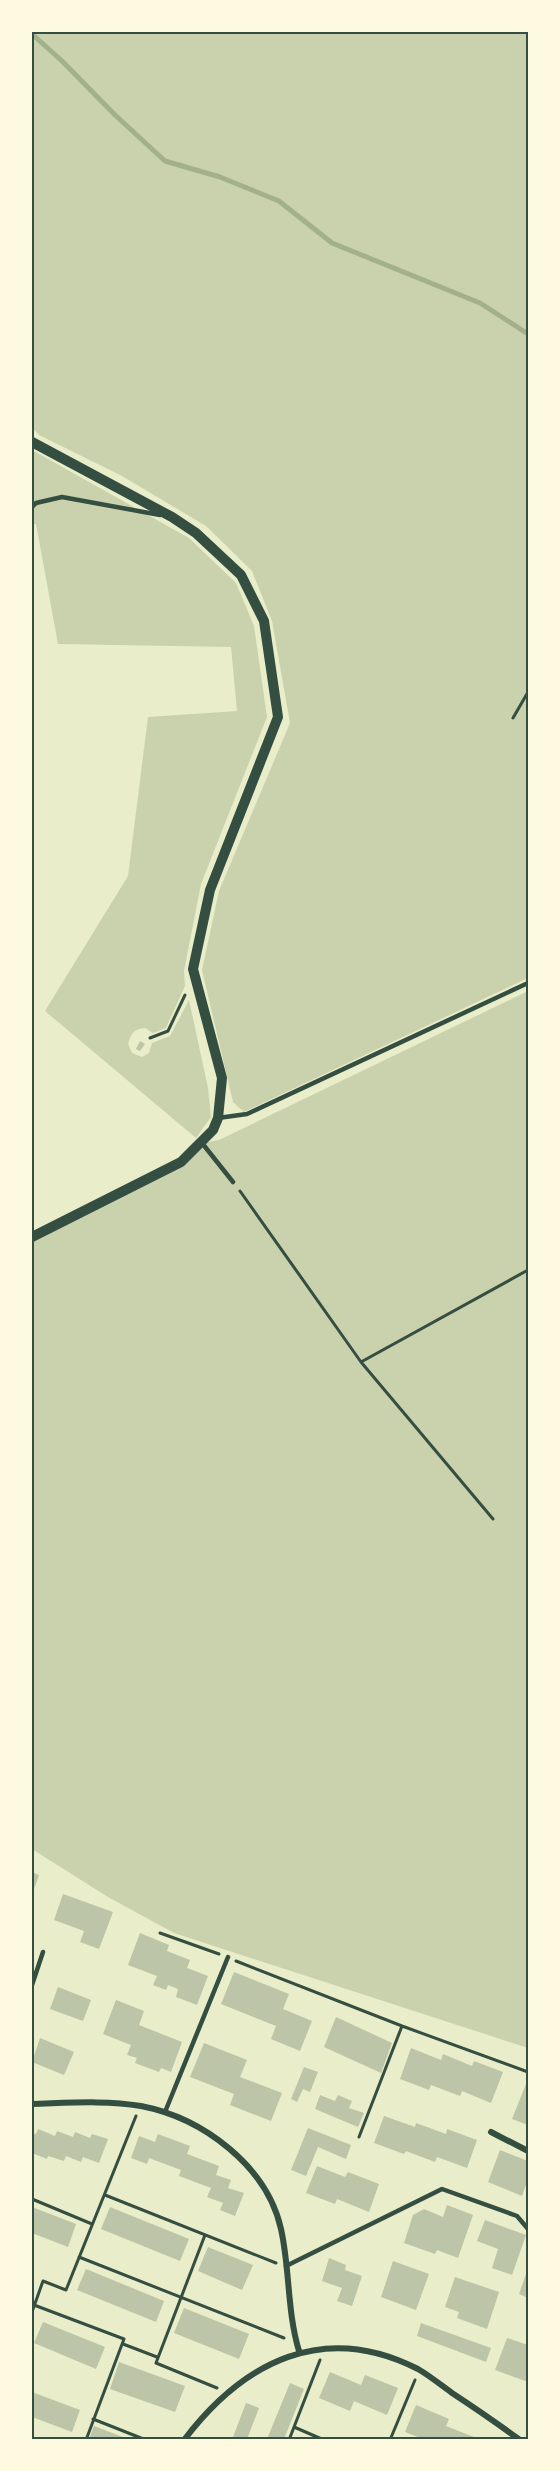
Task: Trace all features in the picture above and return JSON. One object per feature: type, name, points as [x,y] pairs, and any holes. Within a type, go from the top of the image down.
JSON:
[{"type":"street","points":[[32,442],[172,517],[196,533],[241,575],[264,621],[278,717],[210,890],[193,969],[222,1078],[218,1118],[213,1130],[181,1162],[32,1237]]},
{"type":"street","points":[[32,2104],[103,2102],[140,2106],[165,2112],[208,2133],[246,2164],[270,2197],[281,2229],[300,2351]]},
{"type":"street","points":[[491,2132],[528,2151]]},
{"type":"street","points":[[184,2439],[205,2412],[227,2392],[258,2371],[300,2351],[325,2347],[381,2354],[419,2370],[520,2439]]},
{"type":"lane","points":[[32,507],[36,503],[62,497],[172,517]]},
{"type":"lane","points":[[218,1118],[247,1114],[528,983]]},
{"type":"lane","points":[[202,1143],[233,1182]]},
{"type":"lane","points":[[32,1985],[43,1952]]},
{"type":"lane","points":[[165,2112],[228,1957]]},
{"type":"lane","points":[[286,2266],[442,2189],[518,2216],[528,2229]]},
{"type":"path","points":[[513,718],[528,692]]},
{"type":"path","points":[[150,1038],[168,1031],[195,975]]},
{"type":"path","points":[[233,1182],[361,1362],[493,1519]]},
{"type":"path","points":[[361,1362],[528,1270]]},
{"type":"path","points":[[160,1933],[528,2072]]},
{"type":"path","points":[[359,2137],[402,2026]]},
{"type":"path","points":[[32,2312],[43,2281],[66,2290],[140,2106]]},
{"type":"path","points":[[105,2195],[286,2266]]},
{"type":"path","points":[[32,2199],[92,2224]]},
{"type":"path","points":[[205,2235],[156,2363],[227,2392]]},
{"type":"path","points":[[79,2257],[297,2343]]},
{"type":"path","points":[[34,2306],[124,2339],[86,2439]]},
{"type":"path","points":[[123,2344],[158,2358]]},
{"type":"path","points":[[289,2439],[325,2347]]},
{"type":"path","points":[[390,2439],[419,2370]]},
{"type":"path","points":[[93,2419],[146,2439]]},
{"type":"path","points":[[294,2427],[324,2439]]},
{"type":"green space","points":[[32,32],[528,32],[528,978],[244,1112],[233,1102],[202,970],[219,891],[290,723],[272,621],[252,571],[206,526],[122,476],[39,435],[32,427]]},
{"type":"green space","points":[[32,450],[189,538],[236,583],[254,626],[267,717],[201,884],[184,971],[185,986],[166,1028],[153,1033],[145,1028],[138,1029],[132,1034],[128,1044],[132,1053],[142,1057],[149,1053],[152,1043],[170,1036],[189,1000],[208,1088],[211,1117],[196,1138],[45,1011],[128,876],[148,717],[237,711],[231,647],[58,644],[36,524],[32,524]]},
{"type":"green space","points":[[528,991],[528,2048],[174,1933],[108,1897],[32,1849],[32,1235],[181,1162],[202,1143],[219,1140]]},
{"type":"building","points":[[140,1041],[145,1044],[140,1051],[136,1049]]},
{"type":"building","points":[[32,1872],[39,1875],[32,1895]]},
{"type":"building","points":[[63,1894],[113,1912],[99,1949],[80,1942],[84,1931],[54,1920]]},
{"type":"building","points":[[140,1933],[169,1945],[167,1951],[190,1960],[187,1968],[208,1976],[197,2005],[176,1997],[178,1989],[168,1985],[166,1990],[153,1985],[157,1976],[128,1965]]},
{"type":"building","points":[[234,1972],[289,1994],[283,2009],[312,2021],[300,2051],[271,2039],[276,2026],[221,2004]]},
{"type":"building","points":[[58,1987],[91,2000],[83,2021],[50,2009]]},
{"type":"building","points":[[116,2000],[144,2011],[139,2025],[182,2042],[171,2072],[161,2068],[159,2072],[135,2063],[137,2058],[127,2055],[131,2045],[103,2034]]},
{"type":"building","points":[[336,2017],[392,2043],[381,2073],[324,2047]]},
{"type":"building","points":[[40,2038],[74,2052],[64,2075],[32,2062]]},
{"type":"building","points":[[204,2043],[247,2060],[240,2077],[282,2093],[271,2121],[230,2105],[234,2094],[190,2077]]},
{"type":"building","points":[[411,2048],[441,2060],[443,2054],[472,2066],[474,2061],[503,2072],[491,2103],[462,2091],[460,2096],[431,2085],[429,2090],[400,2079]]},
{"type":"building","points":[[304,2067],[318,2072],[310,2092],[303,2089],[297,2102],[291,2099]]},
{"type":"building","points":[[526,2084],[528,2085],[528,2125],[512,2119]]},
{"type":"building","points":[[320,2095],[335,2101],[338,2095],[352,2101],[349,2108],[364,2113],[358,2127],[315,2109]]},
{"type":"building","points":[[384,2116],[415,2127],[416,2123],[446,2134],[447,2129],[477,2140],[467,2168],[437,2157],[435,2162],[406,2151],[404,2154],[374,2143]]},
{"type":"building","points":[[308,2128],[351,2145],[346,2159],[318,2147],[306,2176],[291,2170]]},
{"type":"building","points":[[38,2129],[55,2136],[57,2131],[73,2137],[75,2132],[90,2138],[92,2134],[108,2139],[99,2163],[83,2157],[81,2162],[66,2156],[64,2161],[48,2156],[47,2159],[32,2153],[32,2133],[36,2134]]},
{"type":"building","points":[[158,2134],[190,2146],[187,2154],[219,2166],[216,2175],[231,2180],[228,2188],[244,2193],[235,2216],[220,2210],[223,2203],[207,2197],[211,2188],[179,2176],[181,2170],[149,2158],[147,2164],[131,2158],[139,2136],[155,2142]]},
{"type":"building","points":[[500,2150],[528,2161],[528,2179],[522,2196],[488,2182]]},
{"type":"building","points":[[317,2166],[345,2177],[348,2172],[379,2184],[369,2212],[337,2199],[335,2204],[306,2193]]},
{"type":"building","points":[[447,2205],[473,2215],[458,2258],[437,2250],[435,2254],[404,2243],[413,2215],[424,2209],[443,2217]]},
{"type":"building","points":[[32,2207],[76,2224],[68,2247],[32,2233]]},
{"type":"building","points":[[110,2207],[189,2239],[180,2261],[101,2229]]},
{"type":"building","points":[[485,2220],[526,2235],[512,2275],[492,2268],[498,2249],[477,2241]]},
{"type":"building","points":[[208,2247],[253,2265],[242,2290],[198,2271]]},
{"type":"building","points":[[329,2258],[346,2265],[345,2270],[362,2276],[352,2306],[337,2301],[342,2288],[322,2281]]},
{"type":"building","points":[[393,2261],[429,2274],[416,2310],[381,2297]]},
{"type":"building","points":[[86,2269],[164,2301],[156,2322],[77,2290]]},
{"type":"building","points":[[526,2274],[528,2274],[528,2298],[519,2294]]},
{"type":"building","points":[[455,2277],[499,2292],[487,2329],[457,2318],[459,2312],[445,2307]]},
{"type":"building","points":[[184,2308],[249,2334],[239,2359],[174,2333]]},
{"type":"building","points":[[43,2322],[105,2347],[96,2369],[34,2343]]},
{"type":"building","points":[[421,2323],[491,2348],[486,2362],[417,2336]]},
{"type":"building","points":[[507,2338],[528,2345],[528,2382],[495,2370]]},
{"type":"building","points":[[119,2362],[185,2386],[175,2412],[110,2389]]},
{"type":"building","points":[[330,2372],[361,2385],[365,2375],[398,2388],[387,2415],[354,2401],[350,2411],[319,2398]]},
{"type":"building","points":[[290,2383],[304,2389],[284,2439],[267,2439]]},
{"type":"building","points":[[32,2392],[80,2410],[72,2432],[32,2417]]},
{"type":"building","points":[[246,2403],[259,2408],[247,2439],[238,2439],[233,2437]]},
{"type":"building","points":[[416,2405],[449,2419],[446,2426],[479,2439],[423,2439],[405,2432]]},
{"type":"building","points":[[94,2426],[128,2439],[89,2439]]},
{"type":"waterway","points":[[32,34],[165,161],[220,177],[279,201],[332,243],[480,303],[528,334]]}]
